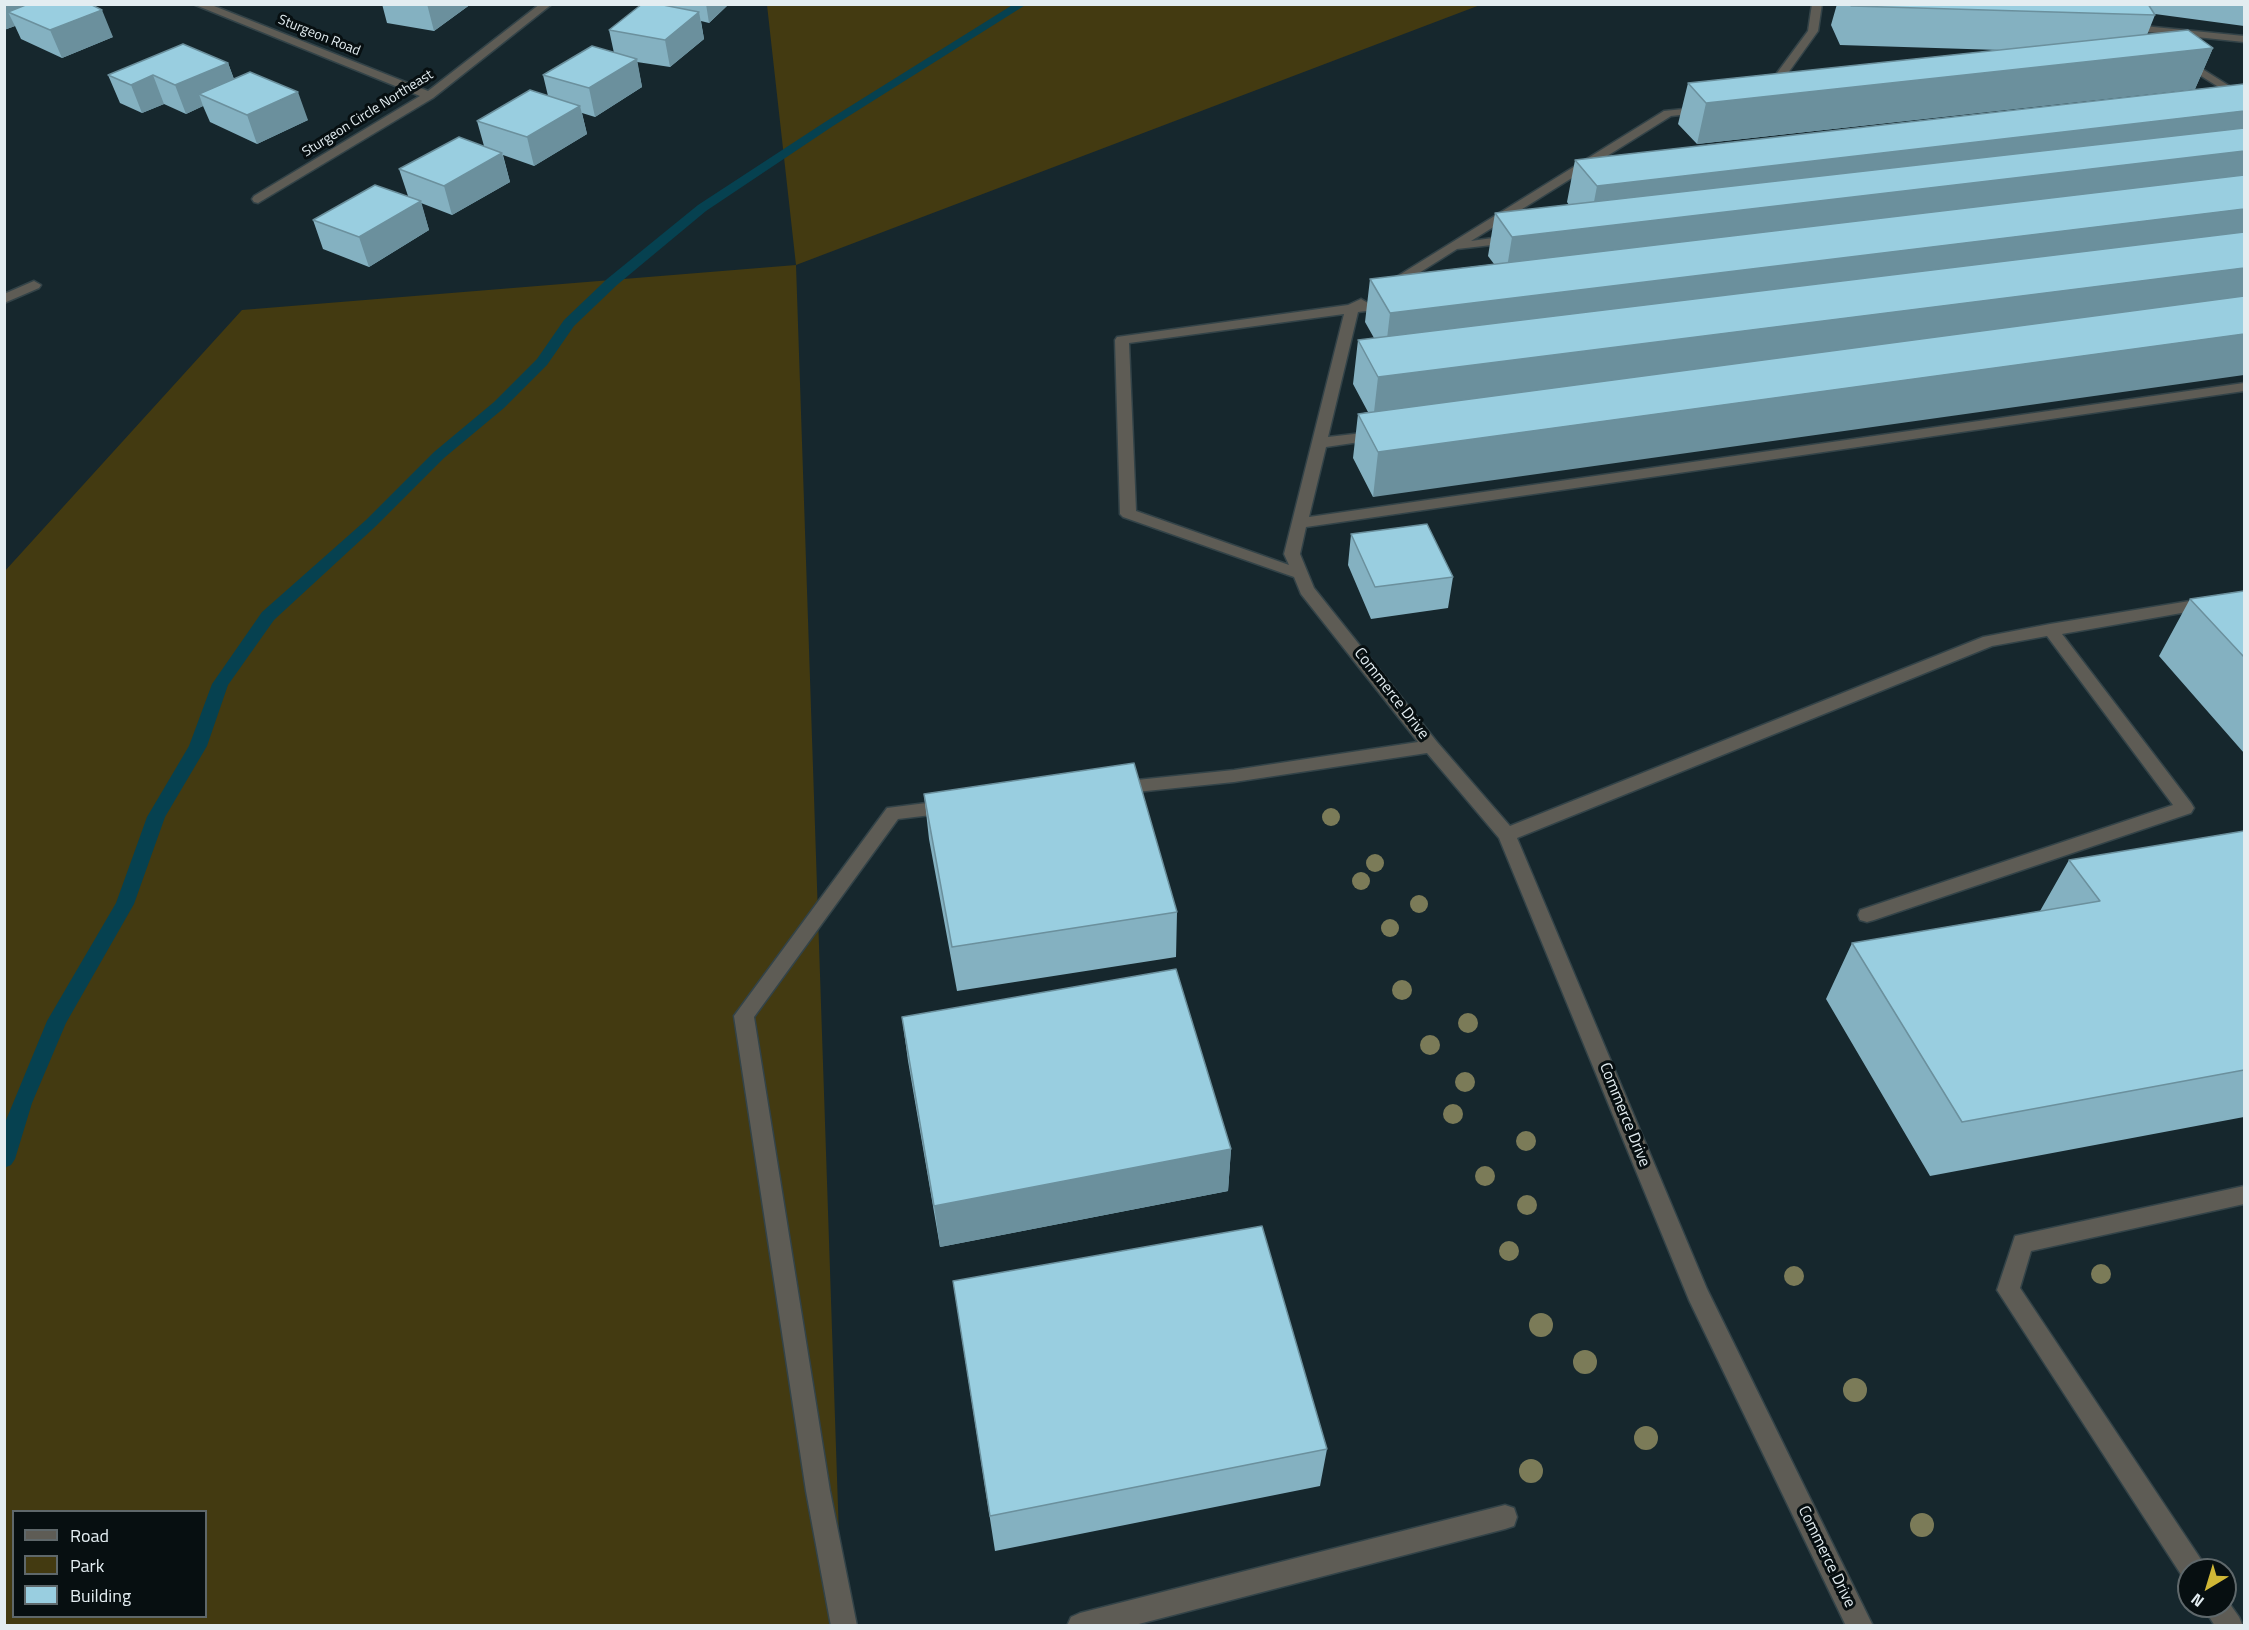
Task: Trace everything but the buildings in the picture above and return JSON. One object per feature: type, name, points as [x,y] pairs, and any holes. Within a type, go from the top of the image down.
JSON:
[{"type":"street","name":"Sturgeon Road","points":[[198,4],[429,96]]},
{"type":"street","name":"Sturgeon Circle Northeast","points":[[258,200],[429,96],[547,4]]},
{"type":"street","points":[[1773,102],[1761,103],[1813,31],[1817,4]]},
{"type":"street","points":[[2107,26],[2177,48],[2240,103]]},
{"type":"street","points":[[2177,48],[2244,39]]},
{"type":"street","points":[[1352,309],[1668,113],[1715,108]]},
{"type":"street","points":[[1567,176],[1591,173]]},
{"type":"street","points":[[1454,246],[1524,238]]},
{"type":"street","points":[[4,299],[34,285]]},
{"type":"street","points":[[1300,574],[1128,514],[1122,340],[1400,303]]},
{"type":"street","name":"Commerce Drive","points":[[1352,309],[1342,374],[1319,443],[1292,554],[1307,590],[1431,746],[1507,835],[1697,1293],[1860,1626]]},
{"type":"street","points":[[1299,523],[2244,387]]},
{"type":"street","points":[[1319,443],[1390,434]]},
{"type":"street","points":[[1507,835],[1989,641],[2244,597]]},
{"type":"street","points":[[1867,915],[2185,808],[2050,629]]},
{"type":"street","points":[[1093,791],[1234,776],[1431,746]]},
{"type":"street","points":[[844,1626],[819,1491],[744,1016],[893,813],[975,804]]},
{"type":"street","points":[[2185,1558],[2008,1290],[2023,1243],[2244,1195]]},
{"type":"street","points":[[1080,1626],[1505,1517]]},
{"type":"green space","points":[[767,5],[1480,5],[796,265]]},
{"type":"green space","points":[[796,265],[842,1625],[5,1625],[4,572],[242,310]]},
{"type":"waterway","points":[[4,1159],[22,1103],[57,1021],[125,904],[156,817],[198,746],[220,684],[268,616],[371,523],[439,455],[499,405],[542,362],[569,323],[612,282],[702,208],[829,124],[1022,4]]}]
